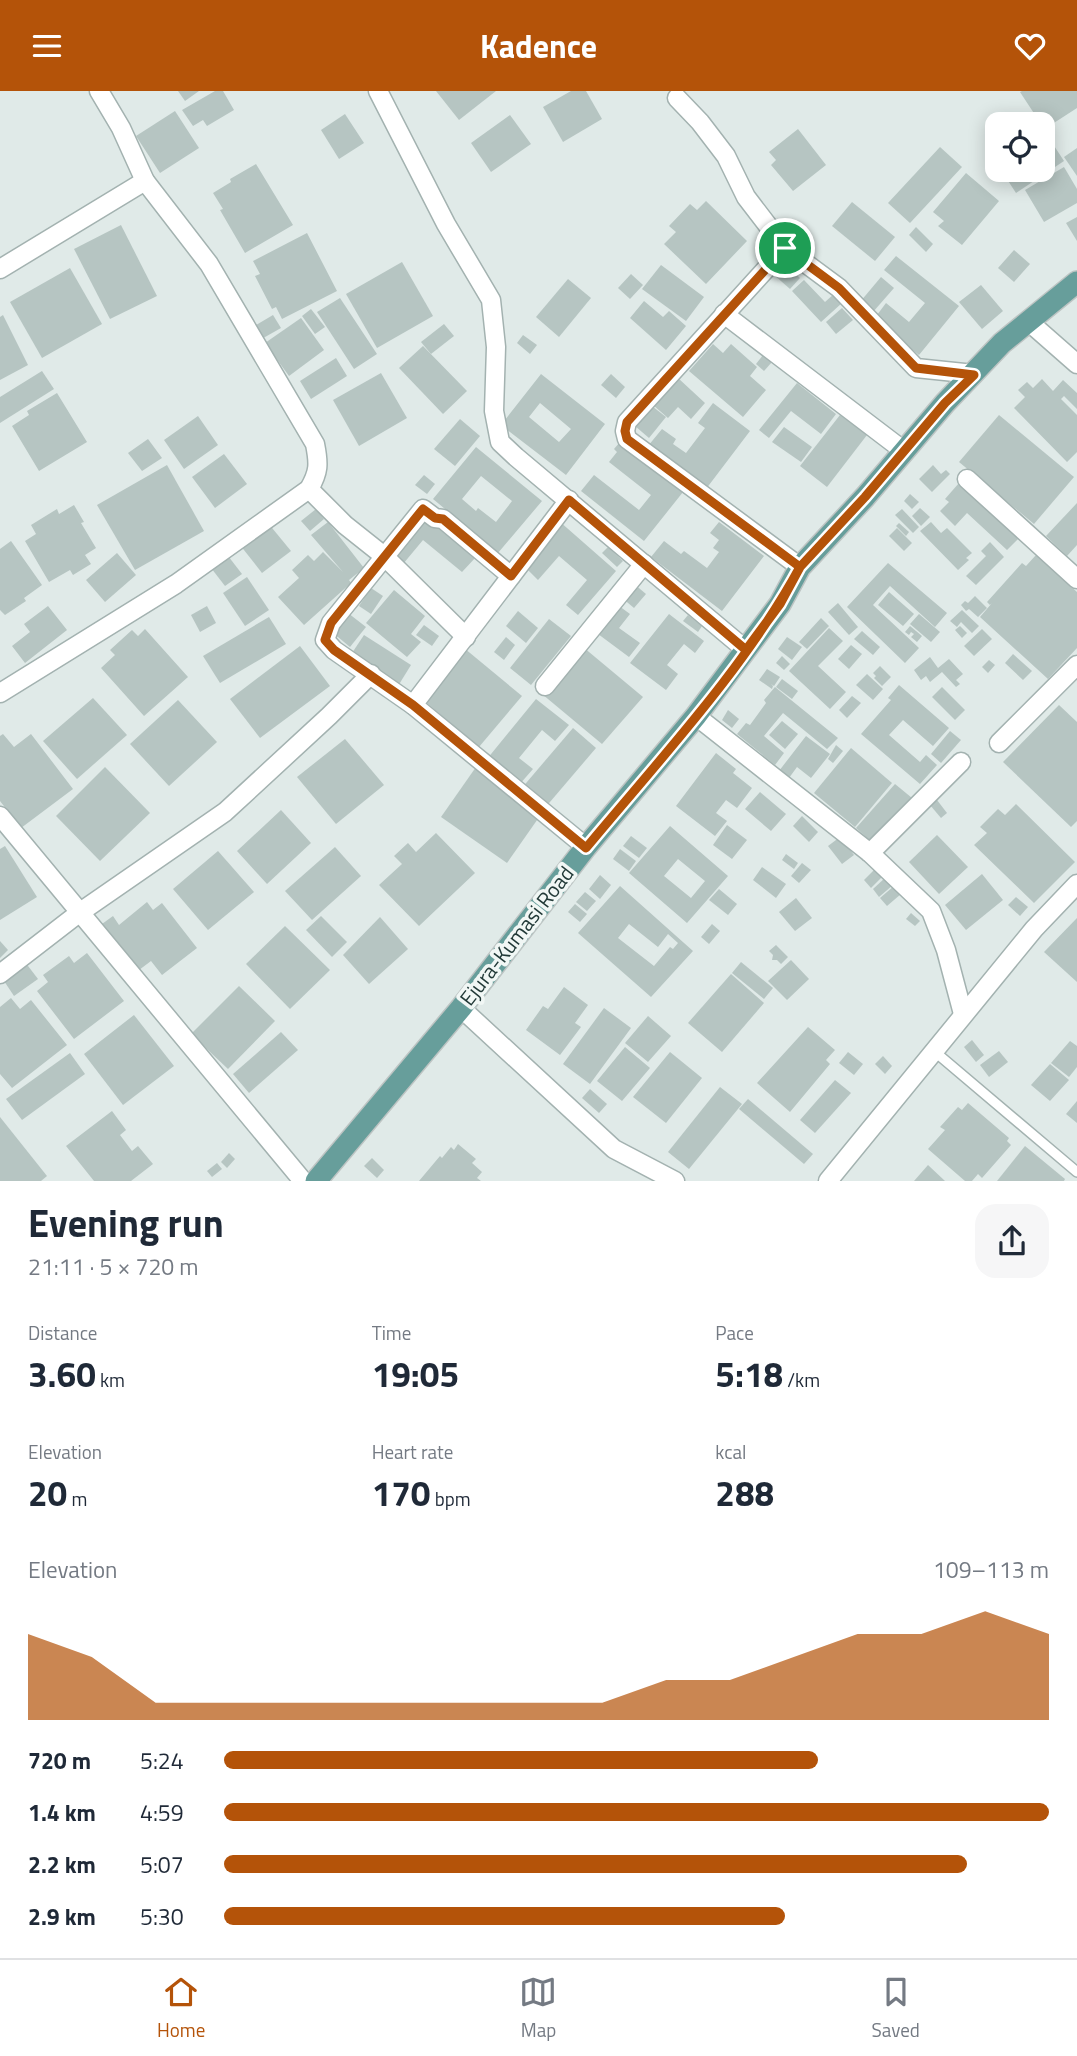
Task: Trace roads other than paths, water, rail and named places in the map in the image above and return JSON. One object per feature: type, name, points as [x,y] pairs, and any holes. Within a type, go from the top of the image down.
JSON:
[{"type":"main road","name":"Ejura-Kumasi Road","points":[[316,1181],[461,1007],[586,848],[696,716],[780,604],[800,567],[1002,344],[1077,282]]},
{"type":"street","points":[[0,693],[176,584],[309,489],[318,475],[315,444],[209,264],[145,181],[121,128],[99,91]]},
{"type":"street","points":[[378,91],[446,224],[491,299],[496,347],[494,411],[500,442],[746,650]]},
{"type":"street","points":[[677,98],[726,156],[746,197],[785,248],[839,288],[916,368],[974,375]]},
{"type":"street","points":[[0,269],[145,181]]},
{"type":"street","points":[[785,248],[627,422],[625,431],[627,439],[800,567]]},
{"type":"street","points":[[724,314],[904,451]]},
{"type":"street","points":[[1028,321],[1077,364]]},
{"type":"street","points":[[967,479],[1077,579]]},
{"type":"street","points":[[309,489],[345,525],[384,556],[466,637]]},
{"type":"street","points":[[413,705],[569,500]]},
{"type":"street","points":[[511,576],[443,519],[435,518],[423,509],[331,623],[325,640],[334,650],[413,705],[586,848]]},
{"type":"street","points":[[545,686],[644,564]]},
{"type":"street","points":[[999,743],[1077,665]]},
{"type":"street","points":[[0,974],[79,913],[225,812],[329,716],[370,674]]},
{"type":"street","points":[[696,716],[870,853],[930,911],[946,950],[963,1014]]},
{"type":"street","points":[[870,853],[961,762]]},
{"type":"street","points":[[0,816],[303,1181]]},
{"type":"street","points":[[828,1181],[1034,929],[1077,884]]},
{"type":"street","points":[[461,1007],[614,1149],[675,1181]]},
{"type":"lane","points":[[934,1051],[1077,1172]]}]
